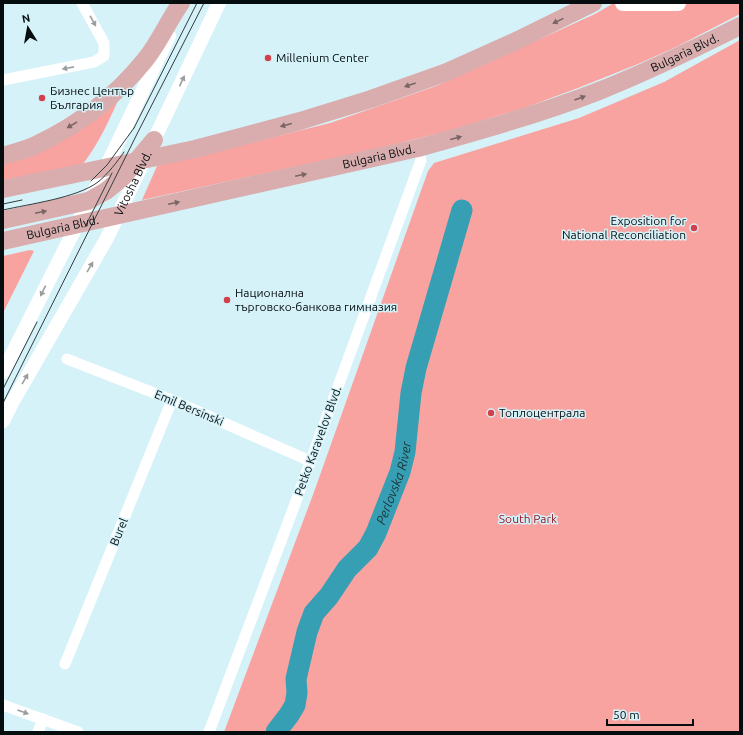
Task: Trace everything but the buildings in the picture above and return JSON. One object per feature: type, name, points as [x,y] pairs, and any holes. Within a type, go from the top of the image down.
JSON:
[{"type":"main road","points":[[3,156],[36,145],[72,126],[104,103],[124,84],[146,59],[180,3]]},
{"type":"main road","points":[[3,189],[195,149],[300,121],[447,72],[518,40],[593,3]]},
{"type":"main road","points":[[623,3],[678,3]]},
{"type":"main road","name":"Bulgaria Blvd.","points":[[3,241],[418,148],[536,114],[599,91],[656,67],[740,26]]},
{"type":"main road","points":[[3,220],[88,202],[106,191],[123,177],[154,140]]},
{"type":"street","points":[[3,80],[94,62],[104,56],[104,42],[82,3]]},
{"type":"street","points":[[3,372],[136,107],[185,3]]},
{"type":"street","name":"Vitosha Blvd.","points":[[3,421],[107,238],[219,3]]},
{"type":"street","name":"Petko Karavelov Blvd.","points":[[209,732],[421,160],[418,148]]},
{"type":"street","name":"Emil Bersinski","points":[[67,359],[172,400],[310,461]]},
{"type":"street","name":"Burel","points":[[65,664],[172,400]]},
{"type":"street","points":[[3,705],[78,732]]},
{"type":"street","points":[[38,732],[43,720]]},
{"type":"green space","points":[[614,3],[740,3],[740,14],[676,47],[638,64],[524,108],[452,130],[372,150],[142,200],[157,166],[330,123],[436,86],[595,14]]},
{"type":"green space","name":"South Park","points":[[740,40],[740,732],[224,732],[314,492],[428,171],[434,163],[579,118],[664,82]]},
{"type":"green space","points":[[122,92],[100,138],[83,164],[3,182],[3,161]]},
{"type":"green space","points":[[30,250],[34,251],[3,313],[3,256]]},
{"type":"waterway","name":"Perlovska River","points":[[276,732],[295,705],[297,693],[296,679],[307,632],[314,613],[329,596],[347,569],[368,548],[376,533],[400,472],[405,452],[411,393],[416,368],[462,210]]},
{"type":"tram line","points":[[134,128],[197,3]]},
{"type":"tram line","points":[[3,403],[204,3]]},
{"type":"tram line","points":[[91,181],[107,165],[134,128]]},
{"type":"tram line","points":[[3,210],[39,203],[89,188],[105,175],[124,152]]},
{"type":"tram line","points":[[85,227],[112,173]]},
{"type":"tram line","points":[[3,204],[22,200]]},
{"type":"tram line","points":[[3,389],[37,322]]},
{"type":"place","name":"Millenium Center","points":[[268,58]]},
{"type":"place","name":"Бизнес Център България","points":[[42,98]]},
{"type":"place","name":"Exposition for National Reconciliation","points":[[694,228]]},
{"type":"place","name":"Национална търговско-банкова гимназия","points":[[227,300]]},
{"type":"place","name":"Топлоцентрала","points":[[491,413]]}]
